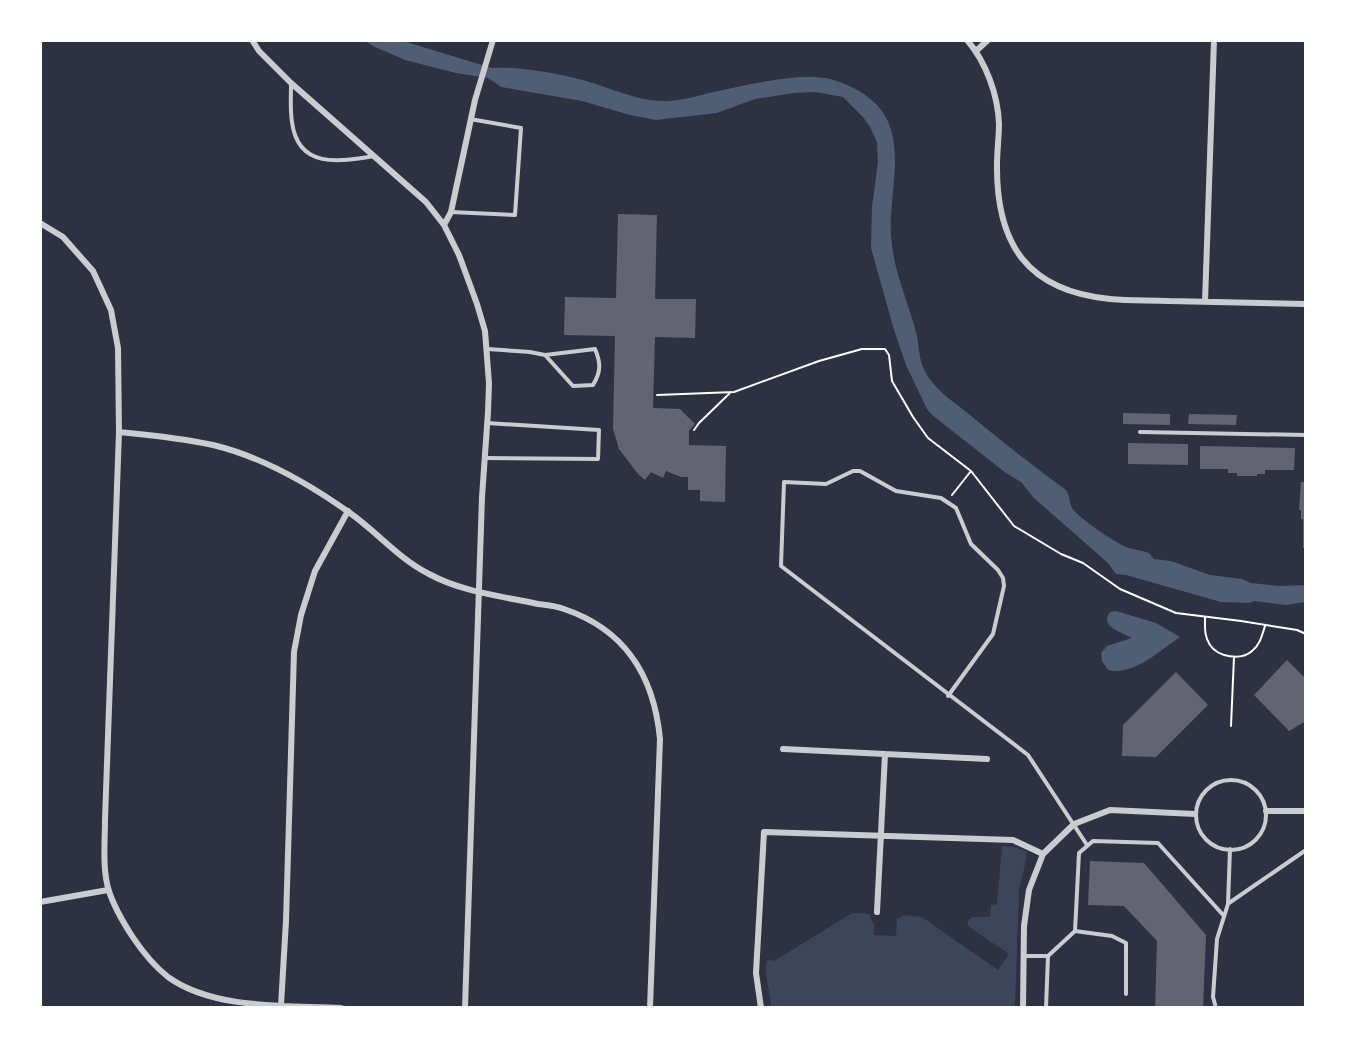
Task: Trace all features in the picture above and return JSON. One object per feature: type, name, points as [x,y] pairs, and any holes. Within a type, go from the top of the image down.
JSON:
[{"type":"street","points":[[252,40],[259,51],[291,83],[426,202],[444,225],[459,255],[485,331],[489,383],[482,497],[465,1008]]},
{"type":"street","points":[[444,225],[451,212],[470,120],[493,40]]},
{"type":"street","points":[[967,40],[976,51],[993,90],[999,123],[996,176],[1005,231],[1019,255],[1043,280],[1073,292],[1110,299],[1305,304]]},
{"type":"street","points":[[976,51],[988,40]]},
{"type":"street","points":[[1205,302],[1214,40]]},
{"type":"street","points":[[40,223],[63,237],[93,272],[111,310],[118,348],[119,432],[105,819],[108,890],[122,920],[144,953],[168,976],[191,990],[217,998],[281,1005],[341,1008]]},
{"type":"street","points":[[119,432],[212,445],[246,455],[289,474],[327,496],[428,574],[459,587],[564,609],[599,626],[621,642],[651,691],[660,739],[650,1008]]},
{"type":"street","points":[[281,1005],[294,652],[301,615],[315,571],[348,511]]},
{"type":"street","points":[[783,749],[987,759]]},
{"type":"street","points":[[877,912],[885,754]]},
{"type":"street","points":[[1023,1008],[1023,956],[1029,890],[1043,854],[1074,824],[1110,810],[1196,814]]},
{"type":"street","points":[[1266,812],[1305,812]]},
{"type":"street","points":[[761,1008],[756,972],[764,832],[1013,840],[1043,854]]},
{"type":"street","points":[[40,902],[75,898],[108,890]]},
{"type":"lane","points":[[291,83],[292,123],[298,144],[312,157],[333,161],[374,156]]},
{"type":"lane","points":[[451,212],[515,215],[521,128],[470,120]]},
{"type":"lane","points":[[487,349],[545,355],[595,349],[599,358],[600,374],[593,385],[573,386],[545,355]]},
{"type":"lane","points":[[484,458],[598,459],[599,430],[487,423]]},
{"type":"lane","points":[[1140,432],[1305,435]]},
{"type":"lane","points":[[948,696],[993,634],[1004,586],[1003,578],[998,570],[971,543],[959,513],[947,500],[896,491],[867,474],[856,471],[826,484],[784,482],[781,566],[948,696],[1028,755],[1087,845]]},
{"type":"lane","points":[[1232,780],[1252,787],[1259,795],[1266,812],[1263,828],[1257,838],[1247,846],[1230,849],[1212,844],[1197,826],[1197,803],[1203,793],[1221,781],[1232,780]]},
{"type":"lane","points":[[1023,956],[1048,956],[1076,931],[1079,853],[1093,841],[1158,843],[1224,916]]},
{"type":"lane","points":[[1216,1008],[1213,998],[1217,939],[1228,904],[1230,849]]},
{"type":"lane","points":[[1228,904],[1305,849]]},
{"type":"lane","points":[[1076,931],[1112,936],[1126,943],[1126,994]]},
{"type":"lane","points":[[1046,1008],[1048,956]]},
{"type":"path","points":[[657,395],[731,392],[861,349],[887,350],[891,381],[928,438],[971,471],[1014,526],[1061,554],[1083,563],[1120,589],[1176,613],[1297,630],[1305,634]]},
{"type":"path","points":[[694,430],[731,392]]},
{"type":"path","points":[[947,500],[971,471]]},
{"type":"path","points":[[1205,616],[1206,638],[1211,647],[1224,655],[1234,657],[1252,651],[1260,640],[1265,626]]},
{"type":"path","points":[[1231,726],[1234,657]]},
{"type":"shaded area","points":[[365,41],[403,41],[492,68],[527,69],[564,76],[651,100],[679,100],[753,84],[802,77],[830,79],[859,91],[874,102],[885,116],[891,131],[895,165],[891,219],[892,249],[917,336],[922,363],[932,382],[1017,453],[1066,490],[1076,513],[1113,540],[1129,548],[1149,553],[1154,559],[1171,561],[1210,575],[1279,586],[1305,585],[1305,602],[1286,605],[1254,601],[1249,603],[1221,602],[1116,574],[1108,563],[1034,498],[1021,482],[1006,473],[932,415],[906,365],[871,248],[872,207],[878,162],[877,142],[863,117],[843,97],[815,92],[794,93],[755,99],[717,113],[656,120],[582,101],[501,87],[488,78],[456,73],[405,60]]},
{"type":"shaded area","points":[[1116,611],[1156,623],[1180,637],[1137,666],[1118,671],[1108,670],[1102,661],[1101,653],[1107,646],[1132,638],[1113,628],[1107,622],[1110,612]]},
{"type":"shaded area","points":[[1002,846],[1026,851],[1027,856],[1019,890],[1015,1007],[771,1007],[766,972],[767,961],[769,959],[774,961],[852,913],[870,914],[872,923],[874,923],[874,935],[896,936],[897,918],[901,918],[902,915],[922,917],[998,970],[1009,954],[969,927],[967,922],[972,917],[990,917],[991,905],[997,904]]},
{"type":"building","points":[[618,214],[657,215],[655,299],[696,299],[695,338],[655,337],[653,408],[680,409],[695,424],[689,431],[689,445],[726,446],[725,502],[700,501],[700,490],[688,490],[688,477],[681,477],[666,471],[663,478],[651,472],[645,480],[638,474],[619,449],[613,429],[615,336],[564,335],[565,297],[616,298]]},
{"type":"building","points":[[1123,413],[1170,414],[1170,425],[1123,424]]},
{"type":"building","points":[[1189,414],[1237,415],[1236,425],[1188,424]]},
{"type":"building","points":[[1128,443],[1188,444],[1188,465],[1128,464]]},
{"type":"building","points":[[1200,446],[1295,448],[1294,470],[1265,470],[1265,474],[1257,474],[1257,476],[1237,476],[1237,473],[1228,473],[1228,469],[1200,469]]},
{"type":"building","points":[[1301,482],[1306,482],[1306,548],[1303,548],[1303,519],[1301,519],[1301,510],[1299,510]]},
{"type":"building","points":[[1287,660],[1306,679],[1306,721],[1289,731],[1254,695]]},
{"type":"building","points":[[1176,672],[1208,705],[1156,757],[1122,756],[1123,725]]},
{"type":"building","points":[[1090,861],[1144,863],[1206,935],[1203,1008],[1155,1008],[1157,941],[1124,906],[1088,905]]}]
